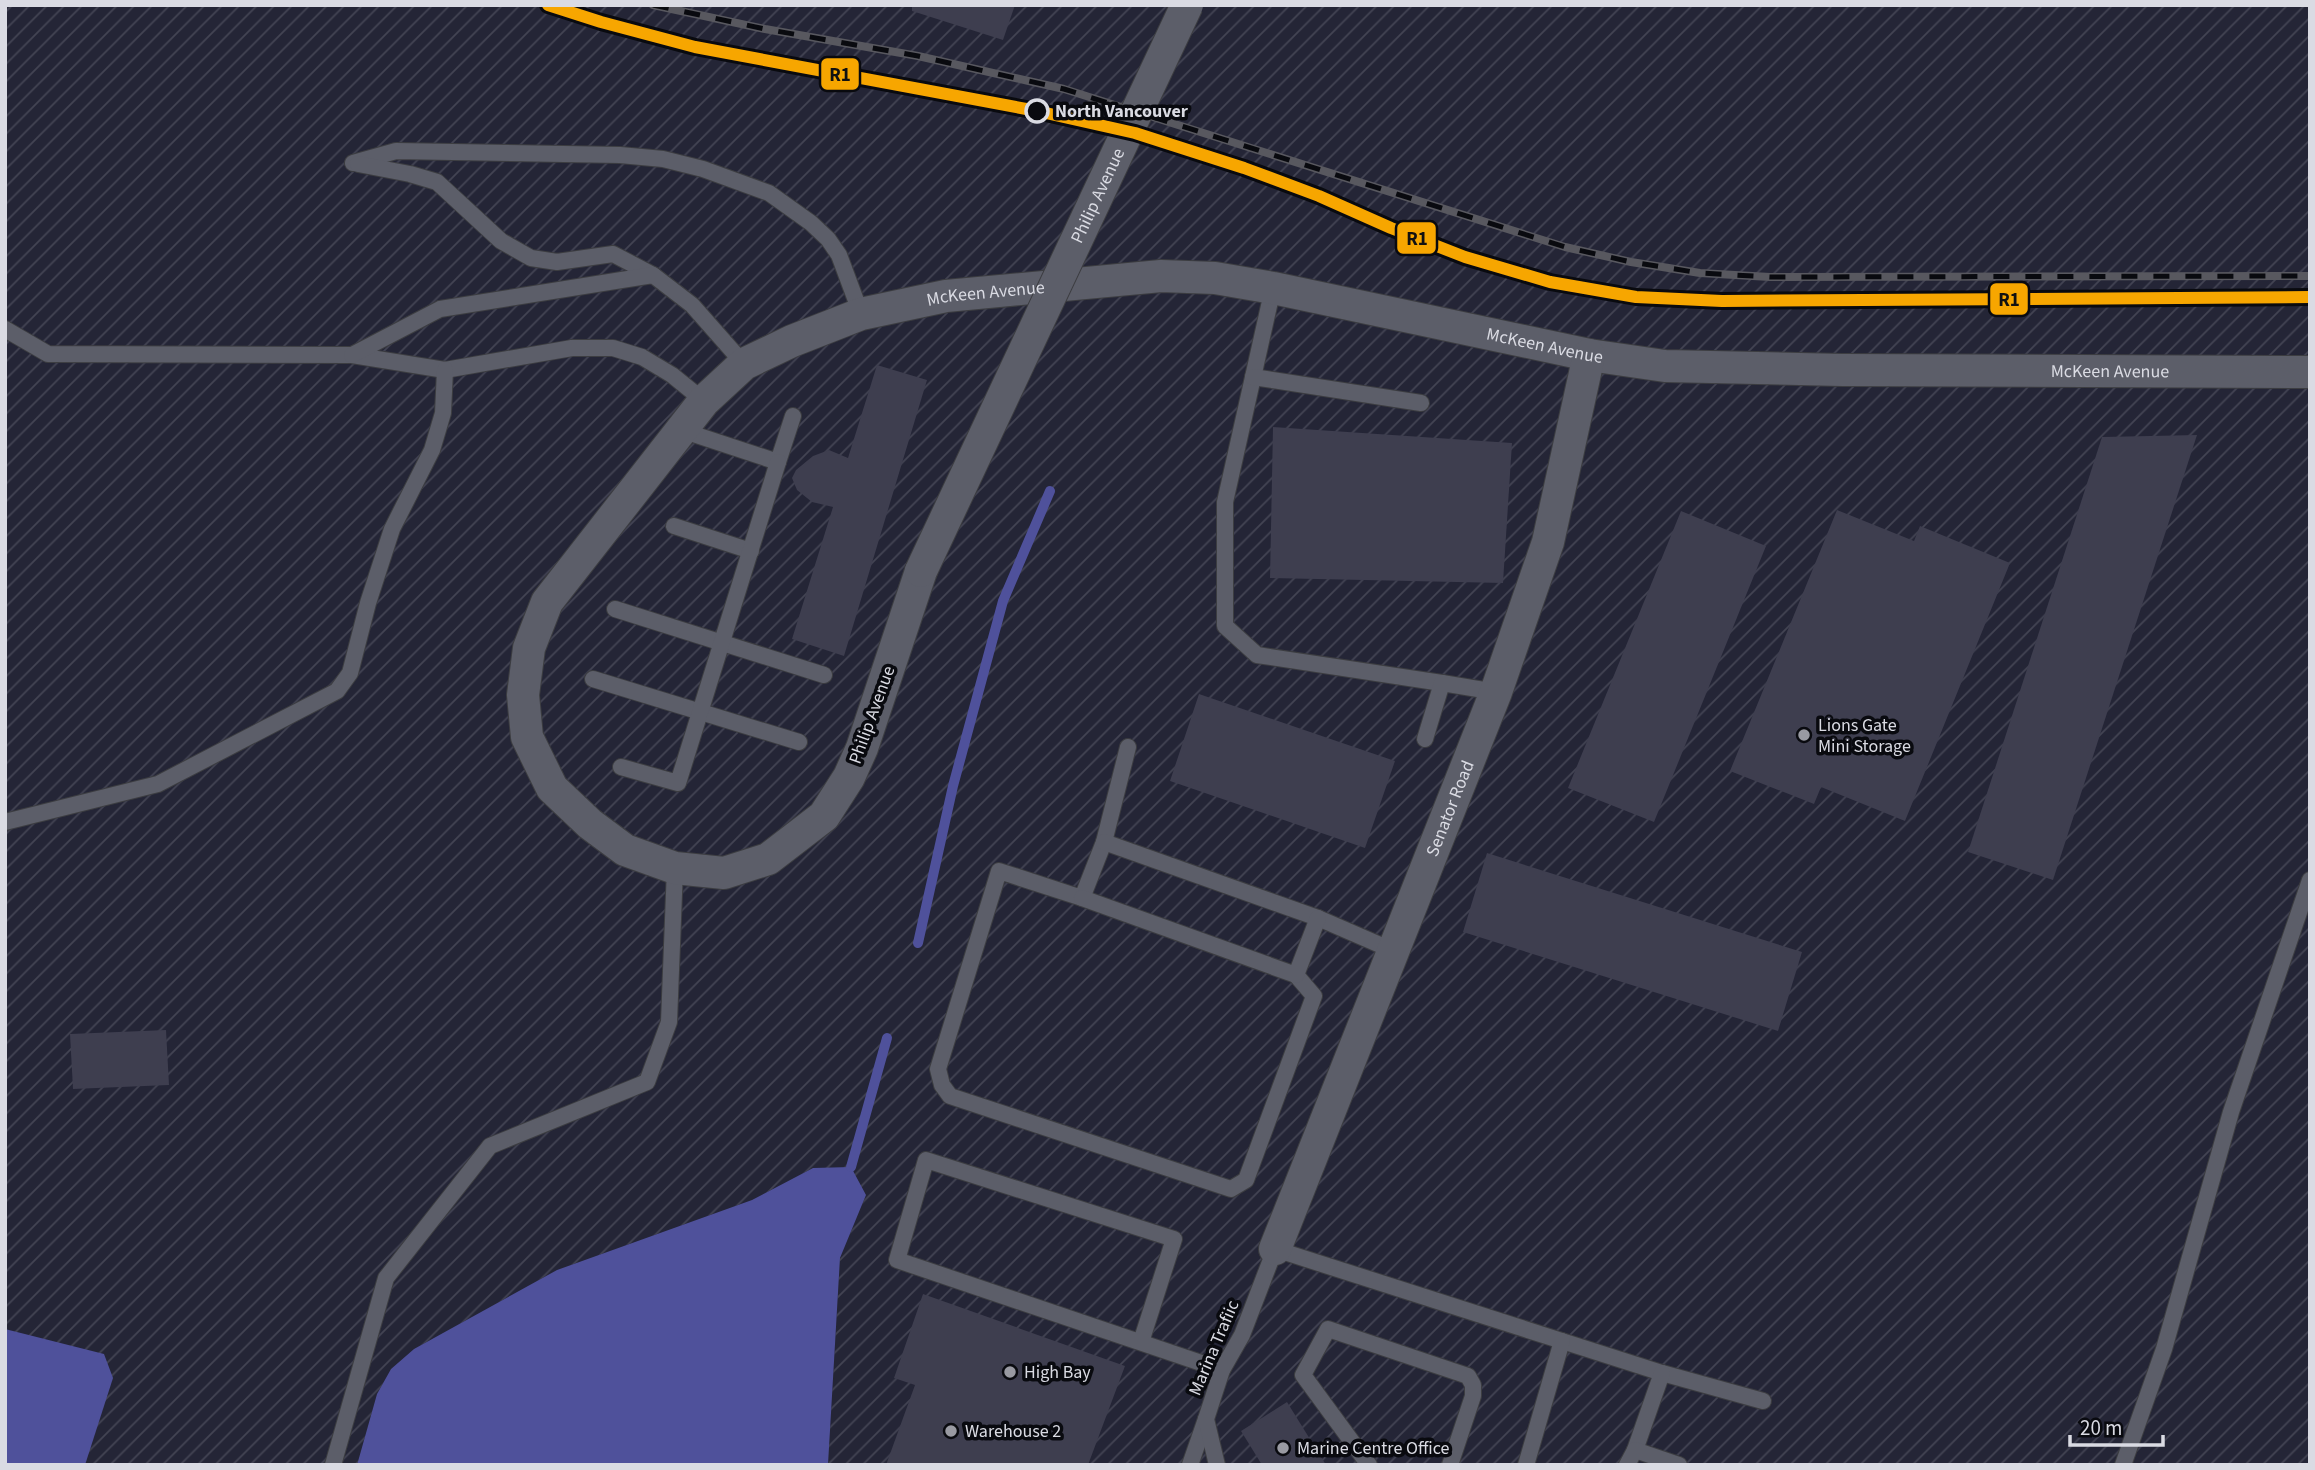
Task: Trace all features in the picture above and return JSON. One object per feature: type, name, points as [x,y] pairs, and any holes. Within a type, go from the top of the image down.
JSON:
[{"type":"street","name":"Philip Avenue","points":[[792,341],[744,364],[704,401],[547,602],[529,648],[523,695],[527,737],[552,788],[590,824],[625,850],[675,868],[724,873],[768,859],[824,816],[849,778],[862,748],[921,571],[1187,5]]},
{"type":"street","name":"McKeen Avenue","points":[[792,341],[861,314],[946,296],[1132,277],[1215,278],[1589,355],[1665,366],[1745,369],[2310,372]]},
{"type":"street","name":"Senator Road","points":[[1275,1249],[1496,692],[1548,542],[1589,355]]},
{"type":"lane","points":[[744,364],[692,305],[653,275],[612,254],[557,262],[531,258],[501,241],[437,183],[410,174],[353,163],[397,151],[578,154],[663,159],[703,169],[769,193],[811,223],[828,239],[839,255],[861,314]]},
{"type":"lane","points":[[352,355],[440,309],[653,275]]},
{"type":"lane","points":[[1273,288],[1225,502],[1225,626],[1257,655],[1496,692]]},
{"type":"lane","points":[[5,328],[48,354],[352,355],[445,370],[572,348],[613,348],[642,357],[672,375],[704,401]]},
{"type":"lane","points":[[5,822],[158,784],[337,691],[350,673],[368,603],[392,529],[432,450],[443,413],[445,370]]},
{"type":"lane","points":[[1253,377],[1421,403]]},
{"type":"lane","points":[[621,766],[678,783],[793,416]]},
{"type":"lane","points":[[681,430],[778,462]]},
{"type":"lane","points":[[674,526],[751,551]]},
{"type":"lane","points":[[615,609],[824,675]]},
{"type":"lane","points":[[593,679],[799,742]]},
{"type":"lane","points":[[1425,739],[1442,683]]},
{"type":"lane","points":[[1082,898],[1104,842],[1128,747]]},
{"type":"lane","points":[[1104,842],[1318,918],[1394,951]]},
{"type":"lane","points":[[333,1465],[386,1278],[490,1146],[648,1082],[669,1023],[675,868]]},
{"type":"lane","points":[[999,871],[1082,898],[1296,975],[1314,996],[1246,1181],[1231,1189],[950,1096],[942,1085],[937,1069],[999,871]]},
{"type":"lane","points":[[2126,1464],[2164,1349],[2231,1112],[2310,880]]},
{"type":"lane","points":[[1296,975],[1318,918]]},
{"type":"lane","points":[[1141,1342],[1174,1239],[926,1160],[897,1260],[1222,1370]]},
{"type":"lane","points":[[1275,1249],[1662,1373],[1763,1401]]},
{"type":"lane","name":"Marina Trafiic","points":[[1217,1465],[1206,1419],[1222,1370],[1242,1335],[1275,1249]]},
{"type":"lane","points":[[1369,1465],[1303,1375],[1328,1329],[1468,1376],[1473,1385],[1473,1396],[1450,1465]]},
{"type":"lane","points":[[1526,1465],[1562,1341]]},
{"type":"lane","points":[[1662,1373],[1631,1458],[1679,1465]]},
{"type":"lane","points":[[1189,1465],[1206,1419]]},
{"type":"shaded area","points":[[5,5],[2310,5],[2310,1465],[828,1465],[840,1258],[866,1195],[813,1168],[752,1200],[557,1270],[414,1349],[391,1369],[377,1394],[357,1465],[5,1465]]},
{"type":"shaded area","points":[[851,1167],[866,1195],[840,1258],[828,1465],[357,1465],[377,1394],[391,1369],[414,1349],[557,1270],[752,1200],[813,1168]]},
{"type":"shaded area","points":[[5,1329],[104,1354],[113,1378],[85,1465],[5,1465]]},
{"type":"building","points":[[912,5],[1015,5],[1003,40],[912,11]]},
{"type":"building","points":[[877,365],[927,380],[844,656],[792,639],[833,507],[812,502],[797,490],[792,478],[796,470],[813,456],[829,450],[848,458]]},
{"type":"building","points":[[1273,427],[1512,443],[1503,583],[1270,578]]},
{"type":"building","points":[[2197,435],[2053,880],[1968,852],[2102,437]]},
{"type":"building","points":[[1837,510],[1914,541],[1920,526],[2010,563],[1905,821],[1821,787],[1814,804],[1730,771]]},
{"type":"building","points":[[1681,511],[1766,546],[1654,822],[1568,788]]},
{"type":"building","points":[[1199,694],[1395,761],[1365,848],[1170,781]]},
{"type":"building","points":[[1487,853],[1802,952],[1778,1031],[1463,932]]},
{"type":"building","points":[[166,1030],[169,1085],[73,1089],[70,1034]]},
{"type":"building","name":"High Bay","points":[[923,1294],[1125,1366],[1088,1465],[886,1465],[915,1385],[894,1378]]},
{"type":"building","name":"Marine Centre Office","points":[[1287,1402],[1326,1465],[1262,1465],[1241,1431]]},
{"type":"waterway","points":[[918,943],[953,786],[1003,601],[1050,491]]},
{"type":"waterway","points":[[851,1167],[887,1038]]},
{"type":"railway","points":[[653,5],[765,29],[918,56],[1064,89],[1565,247],[1631,262],[1700,273],[1770,277],[2310,276]]},
{"type":"transit line","name":"R1","points":[[548,5],[695,47],[1037,111],[1135,133],[1244,168],[1319,196],[1465,257],[1550,282],[1636,297],[1722,301],[2310,297]]},
{"type":"place","name":"North Vancouver","points":[[1037,111]]},
{"type":"place","name":"Lions Gate Mini Storage","points":[[1804,735]]},
{"type":"place","name":"High Bay","points":[[1010,1372]]},
{"type":"place","name":"Warehouse 2","points":[[951,1431]]},
{"type":"place","name":"Marine Centre Office","points":[[1283,1448]]}]
